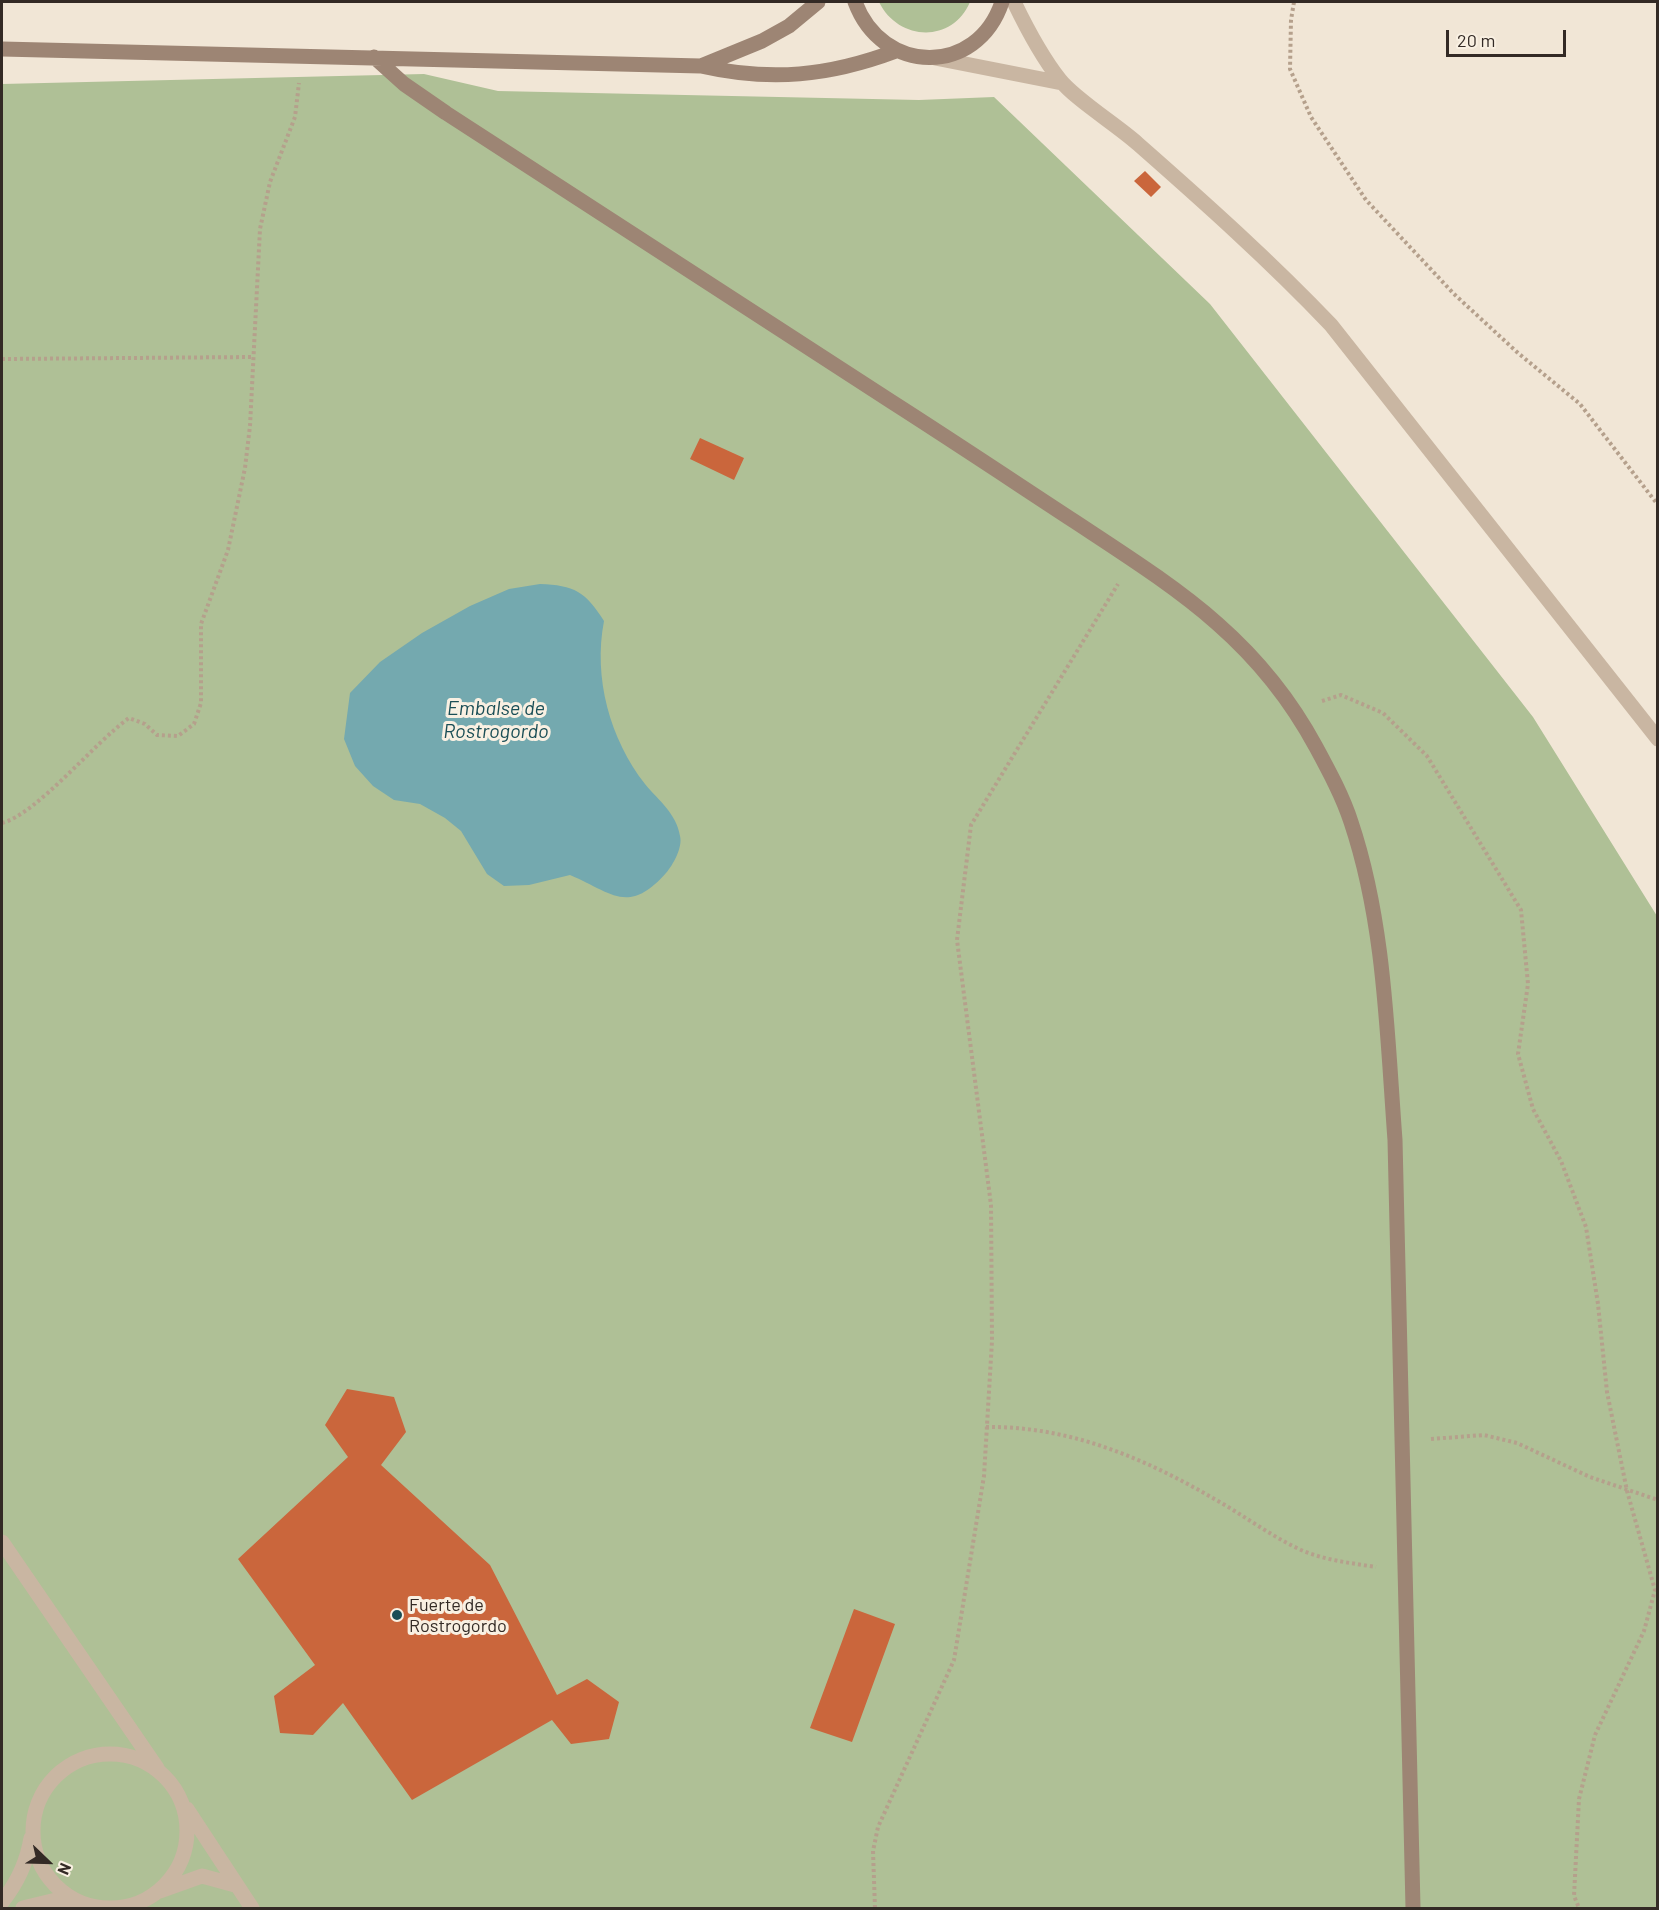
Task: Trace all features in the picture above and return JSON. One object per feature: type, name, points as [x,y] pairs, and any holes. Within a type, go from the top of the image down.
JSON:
[{"type":"street","points":[[700,66],[789,26],[818,2]]},
{"type":"street","points":[[855,2],[871,32],[896,51],[922,58],[935,58],[959,52],[973,44],[989,29],[1002,2]]},
{"type":"street","points":[[2,49],[302,54],[700,66],[740,75],[822,74],[896,51]]},
{"type":"street","points":[[374,57],[404,84],[446,113],[1185,596],[1226,628],[1276,684],[1315,746],[1351,820],[1365,873],[1386,1014],[1395,1140],[1413,1908]]},
{"type":"lane","points":[[1014,2],[1039,50],[1062,82],[1125,132],[1210,208],[1279,271],[1330,326],[1658,739]]},
{"type":"lane","points":[[935,58],[1062,82]]},
{"type":"lane","points":[[2,1542],[179,1796],[252,1908]]},
{"type":"lane","points":[[2,1902],[27,1860],[39,1798],[64,1767],[97,1754],[128,1755],[159,1770]]},
{"type":"lane","points":[[158,1892],[176,1872],[182,1858],[187,1823],[179,1796]]},
{"type":"lane","points":[[32,1832],[41,1868],[65,1894],[91,1906]]},
{"type":"lane","points":[[23,1908],[56,1900],[91,1906],[122,1907],[202,1876],[235,1885]]},
{"type":"path","points":[[1294,2],[1291,20],[1290,69],[1311,117],[1366,200],[1454,294],[1518,353],[1580,404],[1658,505]]},
{"type":"path","points":[[2,823],[21,815],[108,733],[129,718],[145,724],[157,735],[178,736],[194,724],[201,703],[201,624],[228,550],[245,468],[250,426],[264,205],[295,117],[302,54]]},
{"type":"path","points":[[2,359],[253,357]]},
{"type":"path","points":[[875,1908],[873,1851],[878,1827],[944,1688],[954,1660],[984,1476],[992,1341],[991,1205],[957,940],[971,825],[1133,560]]},
{"type":"path","points":[[1293,710],[1341,695],[1383,713],[1428,756],[1476,832],[1521,910],[1528,984],[1518,1054],[1533,1108],[1561,1161],[1586,1227],[1598,1304],[1607,1392],[1627,1491],[1654,1590],[1644,1631],[1595,1735],[1579,1798],[1574,1896],[1579,1908]]},
{"type":"path","points":[[986,1426],[1023,1426],[1103,1446],[1140,1461],[1218,1501],[1268,1533],[1302,1551],[1332,1560],[1406,1572]]},
{"type":"path","points":[[1402,1428],[1435,1440],[1484,1435],[1517,1443],[1627,1491],[1658,1500]]},
{"type":"green space","points":[[879,2],[970,2],[962,16],[951,25],[938,31],[925,32],[911,30],[899,24],[888,15]]},
{"type":"green space","points":[[424,74],[498,91],[919,100],[994,97],[1210,304],[1533,717],[1657,916],[1657,1908],[2,1908],[2,84]]},
{"type":"water","name":"Embalse de Rostrogordo","points":[[540,584],[562,586],[578,592],[591,603],[604,621],[601,643],[603,686],[614,728],[633,766],[671,814],[678,828],[681,840],[674,861],[653,886],[641,894],[630,897],[619,896],[570,875],[529,885],[504,886],[487,874],[461,831],[445,818],[420,804],[394,800],[373,786],[355,766],[344,739],[350,693],[380,662],[422,633],[470,606],[509,589]]},
{"type":"building","points":[[1145,171],[1161,187],[1151,197],[1134,181]]},
{"type":"building","points":[[700,438],[744,458],[734,480],[690,459]]},
{"type":"building","name":"Fuerte de Rostrogordo","points":[[347,1389],[394,1397],[406,1432],[381,1465],[490,1565],[557,1695],[587,1679],[619,1702],[609,1739],[571,1744],[552,1720],[412,1800],[343,1703],[313,1735],[280,1733],[274,1696],[315,1665],[238,1559],[348,1457],[325,1425]]},
{"type":"building","points":[[854,1609],[895,1624],[852,1742],[810,1728]]},
{"type":"place","name":"Fuerte de Rostrogordo","points":[[397,1615]]}]
